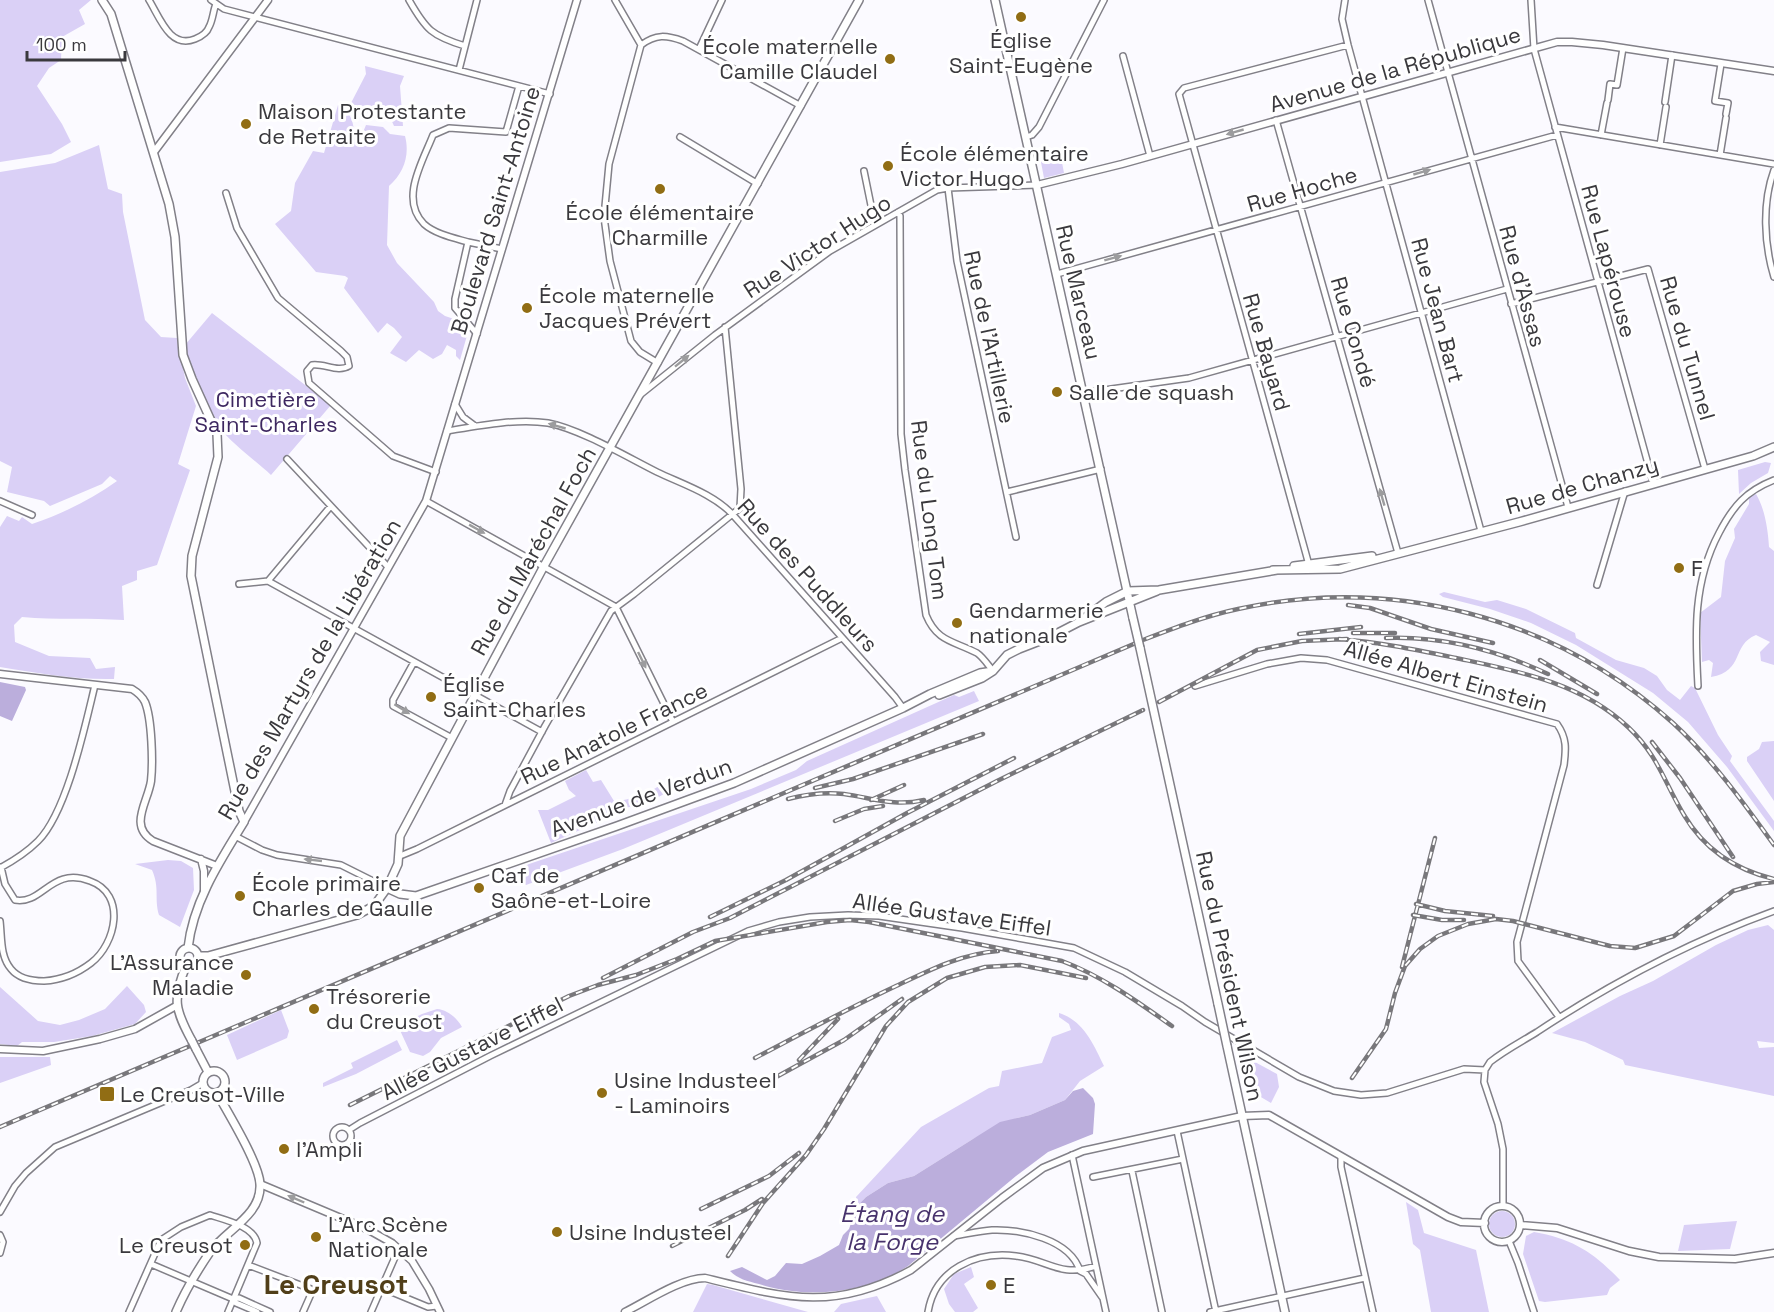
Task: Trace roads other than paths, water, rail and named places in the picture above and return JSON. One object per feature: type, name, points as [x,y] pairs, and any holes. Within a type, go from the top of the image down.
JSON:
[{"type":"main road","points":[[102,0],[111,14],[170,204],[183,355],[217,434],[218,457],[192,556],[191,576],[239,811],[244,822]]},
{"type":"main road","name":"Rue du Maréchal Foch","points":[[198,956],[208,957],[357,915],[374,906],[387,888],[400,856],[400,836],[474,695],[859,0]]},
{"type":"main road","name":"Rue Marceau","points":[[996,0],[1133,618]]},
{"type":"main road","name":"Rue de Chanzy","points":[[1128,591],[1159,590],[1273,570],[1310,567],[1398,553],[1753,456],[1774,447]]},
{"type":"main road","name":"Rue de Chanzy","points":[[1130,602],[1159,590]]},
{"type":"main road","name":"Avenue de Verdun","points":[[1079,622],[1106,602],[1128,591]]},
{"type":"main road","name":"Avenue de Verdun","points":[[387,888],[400,894],[416,896],[734,783],[903,708],[982,678],[993,671],[1007,655],[1079,622],[1130,602]]},
{"type":"main road","name":"Rue du Président Wilson","points":[[1133,618],[1285,1312]]},
{"type":"main road","name":"Rue des Martyrs de la Libération","points":[[188,948],[189,934],[204,892],[244,822]]},
{"type":"main road","points":[[188,948],[196,951],[198,956],[195,964],[186,966],[180,957],[182,951],[188,948]]},
{"type":"main road","points":[[186,966],[177,993],[176,1006],[183,1025],[207,1070]]},
{"type":"main road","points":[[207,1070],[202,1083],[207,1092],[217,1093]]},
{"type":"main road","points":[[207,1070],[218,1072],[223,1077],[224,1086],[217,1093]]},
{"type":"main road","points":[[176,1312],[210,1253],[257,1202],[260,1184],[253,1160],[217,1093]]},
{"type":"street","points":[[149,0],[171,36],[178,41],[186,42],[198,38],[207,31],[210,26],[213,2],[224,9],[550,94]]},
{"type":"street","points":[[154,152],[268,0]]},
{"type":"street","points":[[409,0],[420,19],[434,34],[444,40],[465,46]]},
{"type":"street","points":[[459,70],[477,0]]},
{"type":"street","name":"Boulevard Saint-Antoine","points":[[447,431],[577,0]]},
{"type":"street","points":[[615,0],[641,45]]},
{"type":"street","points":[[699,49],[722,0]]},
{"type":"street","points":[[1026,137],[1032,135],[1039,126],[1104,0]]},
{"type":"street","name":"Rue Jean Bart","points":[[1345,0],[1342,19],[1348,45],[1481,531]]},
{"type":"street","name":"Rue d'Assas","points":[[1428,0],[1446,73],[1568,507]]},
{"type":"street","name":"Rue Lapérouse","points":[[1531,0],[1534,49],[1653,482]]},
{"type":"street","points":[[658,363],[640,352],[631,342],[613,277],[605,234],[607,175],[641,45],[652,37],[664,35],[683,41],[801,106]]},
{"type":"street","name":"Avenue de la République","points":[[1037,185],[1150,156],[1557,42],[1623,48],[1771,71],[1774,66]]},
{"type":"street","name":"Rue Bayard","points":[[1310,567],[1179,94],[1181,90],[1348,45]]},
{"type":"street","points":[[1601,135],[1610,84],[1617,85],[1623,48]]},
{"type":"street","points":[[1123,56],[1150,156]]},
{"type":"street","points":[[1660,145],[1672,56]]},
{"type":"street","points":[[1720,155],[1728,103],[1715,101],[1721,64]]},
{"type":"street","points":[[502,249],[468,242],[440,233],[425,225],[416,213],[413,186],[433,135],[449,129],[506,132],[519,86]]},
{"type":"street","name":"Rue Condé","points":[[1276,120],[1398,553]]},
{"type":"street","points":[[1555,127],[1774,164]]},
{"type":"street","name":"Rue Hoche","points":[[1057,274],[1557,135]]},
{"type":"street","points":[[680,137],[758,184]]},
{"type":"street","points":[[1774,170],[1766,224],[1768,258],[1774,277]]},
{"type":"street","points":[[864,171],[875,225]]},
{"type":"street","name":"Rue Victor Hugo","points":[[639,396],[725,327],[830,251],[937,190],[1037,185]]},
{"type":"street","name":"Rue de l'Artillerie","points":[[948,188],[957,261],[1016,537]]},
{"type":"street","points":[[226,193],[237,228],[278,298],[341,351],[349,361],[349,366],[341,369],[318,364],[312,365],[307,371],[309,383],[393,456],[436,472]]},
{"type":"street","name":"Rue du Long Tom","points":[[898,212],[900,216],[901,434],[904,470],[926,615],[934,632],[979,654],[993,671]]},
{"type":"street","points":[[468,242],[455,308],[477,334]]},
{"type":"street","name":"Rue du Tunnel","points":[[1511,304],[1648,269],[1705,469]]},
{"type":"street","points":[[1083,393],[1189,378],[1507,290]]},
{"type":"street","points":[[505,805],[510,791],[608,615],[740,508],[742,499],[725,327]]},
{"type":"street","points":[[455,404],[463,417],[475,426]]},
{"type":"street","points":[[447,431],[475,426],[536,422],[569,430],[610,449]]},
{"type":"street","name":"Rue des Martyrs de la Libération","points":[[244,822],[426,501],[447,431]]},
{"type":"street","name":"Rue des Puddleurs","points":[[610,449],[727,508],[895,696],[903,708]]},
{"type":"street","points":[[287,459],[388,567]]},
{"type":"street","points":[[1007,492],[1101,470]]},
{"type":"street","points":[[1698,686],[1695,632],[1698,596],[1710,550],[1727,518],[1743,497],[1761,485],[1774,480]]},
{"type":"street","points":[[1597,585],[1625,491]]},
{"type":"street","points":[[0,501],[32,515]]},
{"type":"street","points":[[426,501],[616,607],[673,722]]},
{"type":"street","points":[[268,581],[330,507]]},
{"type":"street","points":[[238,584],[268,581],[542,732]]},
{"type":"street","name":"Rue Anatole France","points":[[400,856],[842,638]]},
{"type":"street","name":"Allée Albert Einstein","points":[[1195,686],[1278,662],[1301,658],[1327,660],[1557,724],[1564,734],[1566,747],[1564,765],[1524,915],[1517,950],[1518,961],[1559,1017]]},
{"type":"street","points":[[414,662],[393,700],[393,706],[452,738]]},
{"type":"street","points":[[0,674],[132,689],[144,701],[150,718],[151,773],[149,789],[140,816],[143,831],[153,841],[217,866]]},
{"type":"street","points":[[0,921],[3,954],[10,969],[29,980],[52,981],[73,974],[91,963],[108,940],[114,909],[111,897],[104,888],[91,881],[70,877],[59,879],[23,902],[15,900],[5,884],[1,867],[12,862],[39,841],[54,818],[81,746],[95,686]]},
{"type":"street","points":[[235,836],[277,855],[341,865],[387,888]]},
{"type":"street","points":[[201,859],[204,871],[204,892]]},
{"type":"street","points":[[1503,1206],[1503,1149],[1498,1124],[1484,1082],[1485,1070],[1498,1056],[1559,1017],[1653,964],[1725,929],[1774,911]]},
{"type":"street","name":"Allée Gustave Eiffel","points":[[349,1130],[489,1056],[733,938],[779,922],[810,916],[879,916],[1074,948],[1125,972],[1299,1077],[1321,1087],[1341,1092],[1361,1095],[1387,1094],[1464,1069],[1485,1070]]},
{"type":"street","points":[[0,1050],[43,1051],[100,1039],[135,1029],[176,1006]]},
{"type":"street","points":[[0,1212],[26,1173],[55,1148],[191,1090],[202,1083]]},
{"type":"street","points":[[625,1312],[697,1278],[790,1299],[822,1300],[869,1291],[896,1279],[1026,1179],[1044,1168],[1083,1151],[1242,1116],[1269,1115],[1341,1158],[1454,1220],[1485,1223]]},
{"type":"street","points":[[1177,1131],[1214,1312],[1365,1278]]},
{"type":"street","points":[[1072,1155],[1106,1312]]},
{"type":"street","points":[[1341,1158],[1372,1312]]},
{"type":"street","points":[[1094,1178],[1183,1159]]},
{"type":"street","points":[[1132,1171],[1162,1312]]},
{"type":"street","points":[[260,1184],[378,1234],[399,1248],[419,1273],[438,1310]]},
{"type":"street","points":[[1503,1206],[1516,1212],[1520,1226],[1516,1235],[1509,1241],[1497,1241],[1485,1229],[1485,1223],[1490,1211],[1503,1206]]},
{"type":"street","points":[[129,1312],[161,1240],[200,1218],[210,1215],[248,1230],[256,1238],[257,1243],[228,1312]]},
{"type":"street","points":[[1520,1226],[1557,1228],[1629,1251],[1659,1257],[1735,1258],[1774,1253]]},
{"type":"street","points":[[954,1236],[1005,1230],[1032,1235],[1054,1244],[1077,1262],[1103,1298]]},
{"type":"street","points":[[0,1235],[3,1246],[0,1253]]},
{"type":"street","points":[[1509,1241],[1534,1312]]},
{"type":"street","points":[[371,1312],[399,1248]]},
{"type":"street","points":[[928,1312],[934,1291],[942,1280],[958,1266],[968,1261],[991,1256],[1018,1256],[1083,1273],[1097,1269]]},
{"type":"street","points":[[150,1264],[233,1299],[236,1303],[256,1312]]},
{"type":"street","points":[[248,1266],[311,1289],[303,1312]]},
{"type":"street","points":[[382,1288],[438,1310]]},
{"type":"street","points":[[233,1299],[239,1298],[270,1312]]},
{"type":"water","points":[[0,682],[25,687],[26,690],[12,721],[0,716]]},
{"type":"water","name":"Étang de la Forge","points":[[1083,1088],[1093,1098],[1095,1104],[1093,1134],[1048,1152],[908,1266],[892,1275],[855,1288],[816,1292],[777,1289],[743,1279],[730,1271],[742,1267],[767,1280],[775,1276],[786,1263],[802,1264],[820,1256],[839,1245],[843,1235],[849,1229],[857,1206],[866,1197],[888,1183],[914,1176],[1000,1122],[1030,1115],[1065,1100],[1073,1091]]},
{"type":"railway","points":[[0,1127],[1143,640],[1238,609],[1296,600],[1355,598],[1413,602],[1469,614],[1524,631],[1577,656],[1627,686],[1673,723],[1714,766],[1774,845]]},
{"type":"railway","points":[[1348,605],[1370,608],[1431,629],[1493,643]]},
{"type":"railway","points":[[1299,634],[1361,627]]},
{"type":"railway","points":[[1353,633],[1395,633]]},
{"type":"railway","points":[[1386,638],[1428,639],[1469,646],[1529,665],[1548,674]]},
{"type":"railway","points":[[1339,639],[1398,647],[1502,668],[1547,680],[1589,699],[1609,712],[1638,737],[1654,758],[1684,815],[1711,848],[1734,864],[1774,879]]},
{"type":"railway","points":[[1159,702],[1257,650],[1302,641],[1347,639]]},
{"type":"railway","points":[[1540,660],[1597,694]]},
{"type":"railway","points":[[603,978],[693,932],[730,918],[997,781],[1143,710]]},
{"type":"railway","points":[[815,788],[853,779],[983,734]]},
{"type":"railway","points":[[1652,742],[1680,778],[1733,857]]},
{"type":"railway","points":[[710,917],[786,880],[907,813],[1014,758]]},
{"type":"railway","points":[[871,800],[904,785]]},
{"type":"railway","points":[[788,799],[830,793],[903,803],[924,800]]},
{"type":"railway","points":[[835,821],[864,809],[883,806]]},
{"type":"railway","points":[[1402,967],[1435,838]]},
{"type":"railway","points":[[1352,1078],[1386,1029],[1405,966],[1420,949],[1438,936],[1468,924],[1496,919],[1513,921],[1610,946],[1635,948],[1674,936],[1733,891],[1774,882]]},
{"type":"railway","points":[[1416,904],[1445,911],[1493,916]]},
{"type":"railway","points":[[1413,915],[1442,920],[1464,920]]},
{"type":"railway","points":[[350,1105],[569,996],[598,985],[636,975],[715,941],[827,922],[850,920],[869,922],[1062,961],[1105,982],[1172,1026]]},
{"type":"railway","points":[[755,1058],[932,969],[957,959],[998,951]]},
{"type":"railway","points":[[728,1256],[763,1203],[806,1155],[886,1026],[908,1002],[947,978],[985,967],[1020,965],[1086,978]]},
{"type":"railway","points":[[767,1082],[844,1040],[902,999]]},
{"type":"railway","points":[[799,1060],[838,1019]]},
{"type":"railway","points":[[701,1209],[769,1176],[799,1153]]},
{"type":"railway","points":[[672,1246],[745,1210],[762,1199]]},
{"type":"place","name":"Église Saint-Eugène","points":[[1021,17]]},
{"type":"place","name":"École maternelle Camille Claudel","points":[[890,59]]},
{"type":"place","name":"Maison Protestante de Retraite","points":[[246,124]]},
{"type":"place","name":"École élémentaire Victor Hugo","points":[[888,166]]},
{"type":"place","name":"École élémentaire Charmille","points":[[660,189]]},
{"type":"place","name":"École maternelle Jacques Prévert","points":[[527,308]]},
{"type":"place","name":"Salle de squash","points":[[1057,392]]},
{"type":"place","name":"F","points":[[1679,568]]},
{"type":"place","name":"Gendarmerie nationale","points":[[957,623]]},
{"type":"place","name":"Église Saint-Charles","points":[[431,697]]},
{"type":"place","name":"Caf de Saône-et-Loire","points":[[479,888]]},
{"type":"place","name":"École primaire Charles de Gaulle","points":[[240,896]]},
{"type":"place","name":"L'Assurance Maladie","points":[[246,975]]},
{"type":"place","name":"Trésorerie du Creusot","points":[[314,1009]]},
{"type":"place","name":"Usine Industeel - Laminoirs","points":[[602,1093]]},
{"type":"place","name":"Le Creusot-Ville","points":[[107,1094]]},
{"type":"place","name":"l'Ampli","points":[[284,1149]]},
{"type":"place","name":"Usine Industeel","points":[[557,1232]]},
{"type":"place","name":"L'Arc Scène Nationale","points":[[316,1237]]},
{"type":"place","name":"Le Creusot","points":[[245,1245]]},
{"type":"place","name":"E","points":[[991,1285]]},
{"type":"district","name":"Le Creusot","points":[[336,1284]]},
{"type":"park label","name":"Cimetière Saint-Charles","points":[[266,412]]}]
